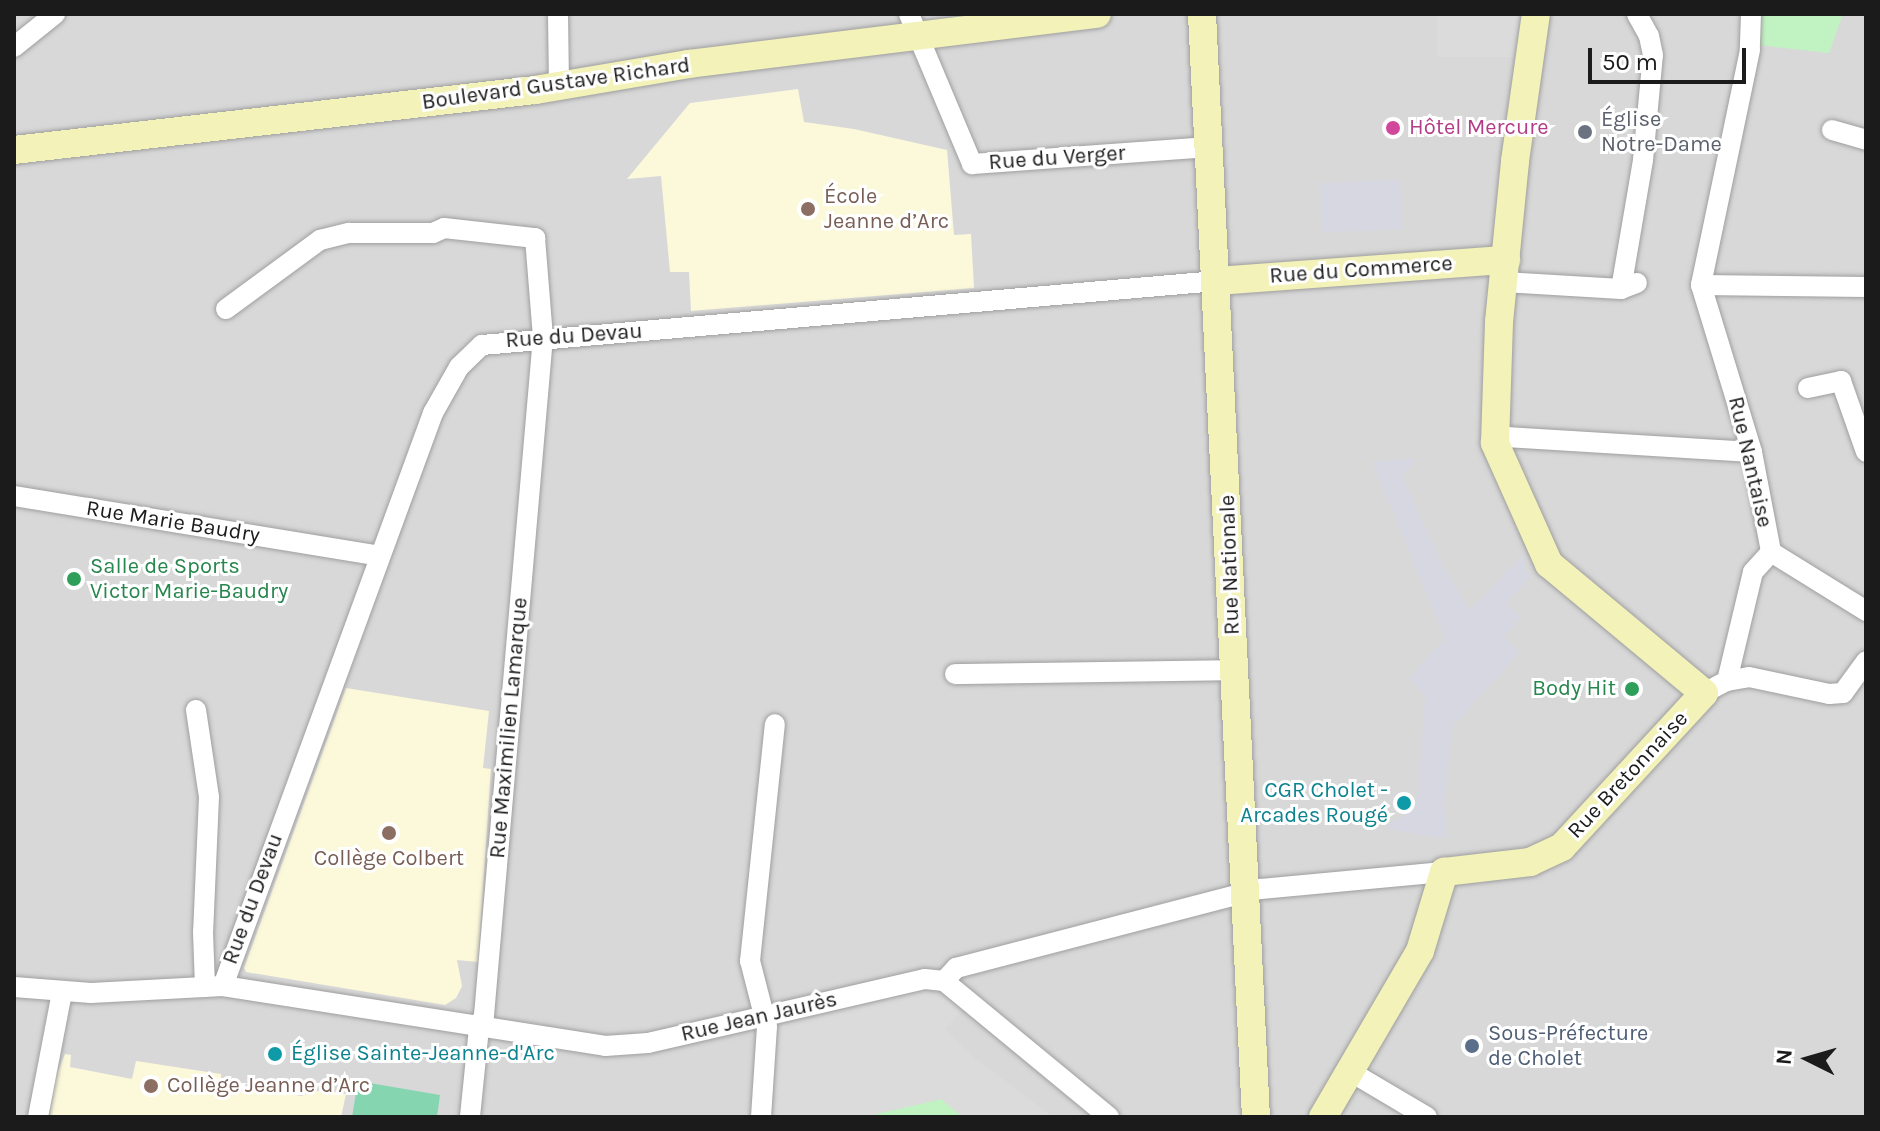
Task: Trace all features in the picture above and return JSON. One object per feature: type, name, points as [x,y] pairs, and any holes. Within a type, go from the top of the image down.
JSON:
[{"type":"street","points":[[14,47],[55,14]]},
{"type":"street","points":[[558,14],[559,87]]},
{"type":"street","name":"Boulevard Gustave Richard","points":[[14,150],[559,87],[913,25],[1097,14]]},
{"type":"street","name":"Rue Nationale","points":[[1202,14],[1256,1117]]},
{"type":"street","points":[[1536,14],[1515,161],[1499,322],[1495,443],[1549,564],[1716,687],[1749,677],[1829,694],[1843,693],[1866,661]]},
{"type":"street","points":[[1505,271],[1629,286],[1653,55],[1649,36],[1637,14]]},
{"type":"street","points":[[1751,14],[1750,50],[1701,285],[1866,287]]},
{"type":"street","name":"Rue du Verger","points":[[913,25],[972,164],[1209,147]]},
{"type":"street","points":[[1832,130],[1866,140]]},
{"type":"street","name":"Rue Maximilien Lamarque","points":[[226,309],[320,240],[349,233],[433,233],[444,228],[535,238],[543,337],[484,1015],[479,1028],[470,1117]]},
{"type":"street","name":"Rue du Commerce","points":[[1217,281],[1505,271]]},
{"type":"street","name":"Rue du Devau","points":[[214,987],[433,413],[459,367],[482,345],[543,337],[1217,281]]},
{"type":"street","name":"Rue Nantaise","points":[[1701,285],[1752,452],[1771,552],[1753,572],[1716,687]]},
{"type":"street","points":[[1808,388],[1841,381],[1866,452]]},
{"type":"street","points":[[1495,443],[1506,437],[1752,452]]},
{"type":"street","name":"Rue Marie Baudry","points":[[14,496],[379,556]]},
{"type":"street","points":[[1771,552],[1866,611]]},
{"type":"street","points":[[955,674],[1234,670]]},
{"type":"street","name":"Rue Bretonnaise","points":[[1444,872],[1530,862],[1562,847],[1716,687]]},
{"type":"street","points":[[196,710],[209,797],[203,932],[214,987]]},
{"type":"street","points":[[761,1117],[765,1016],[750,961],[775,724]]},
{"type":"street","points":[[1323,1117],[1420,951],[1444,872]]},
{"type":"street","name":"Rue Jean Jaurès","points":[[14,987],[62,992],[214,987],[605,1046],[648,1043],[925,979],[944,981],[956,968],[1243,893],[1290,884],[1444,872]]},
{"type":"street","points":[[944,981],[1109,1117]]},
{"type":"street","points":[[38,1117],[62,992]]},
{"type":"street","points":[[1351,1072],[1427,1117]]},
{"type":"shaded area","points":[[14,14],[1866,14],[1866,1117],[14,1117]]},
{"type":"shaded area","points":[[1437,14],[1521,14],[1521,57],[1437,57]]},
{"type":"shaded area","name":"École Jeanne d’Arc","points":[[798,89],[804,122],[854,129],[947,150],[954,235],[971,234],[974,288],[691,311],[689,272],[670,272],[661,176],[627,179],[690,103]]},
{"type":"shaded area","points":[[1400,179],[1403,229],[1323,233],[1320,183]]},
{"type":"shaded area","points":[[1415,458],[1403,478],[1442,563],[1470,611],[1524,553],[1525,572],[1532,575],[1506,604],[1521,618],[1504,637],[1520,652],[1453,726],[1444,801],[1447,839],[1391,830],[1388,824],[1408,814],[1418,796],[1425,695],[1408,678],[1445,639],[1372,462]]},
{"type":"shaded area","name":"Collège Colbert","points":[[346,688],[489,711],[483,768],[491,769],[478,962],[457,960],[462,986],[456,998],[445,1005],[246,972],[244,968]]},
{"type":"shaded area","points":[[917,988],[965,1007],[945,1029],[975,1058],[1053,1117],[963,1117],[941,1099],[863,1117],[768,1117],[774,1020]]},
{"type":"shaded area","name":"Collège Jeanne d’Arc","points":[[65,1054],[71,1055],[70,1067],[132,1079],[136,1061],[221,1074],[221,1078],[228,1079],[229,1083],[301,1096],[321,1090],[346,1094],[341,1117],[49,1117],[56,1076]]},
{"type":"green space","points":[[1759,14],[1843,14],[1829,53],[1759,45]]},
{"type":"green space","points":[[358,1081],[440,1095],[437,1117],[352,1117]]},
{"type":"green space","points":[[941,1099],[963,1117],[863,1117]]},
{"type":"place","name":"Hôtel Mercure","points":[[1393,128]]},
{"type":"place","name":"Église Notre-Dame","points":[[1585,132]]},
{"type":"place","name":"École Jeanne d’Arc","points":[[808,209]]},
{"type":"place","name":"Salle de Sports Victor Marie-Baudry","points":[[74,579]]},
{"type":"place","name":"Body Hit","points":[[1632,689]]},
{"type":"place","name":"CGR Cholet - Arcades Rougé","points":[[1404,803]]},
{"type":"place","name":"Collège Colbert","points":[[389,833]]},
{"type":"place","name":"Sous-Préfecture de Cholet","points":[[1472,1046]]},
{"type":"place","name":"Église Sainte-Jeanne-d'Arc","points":[[275,1054]]},
{"type":"place","name":"Collège Jeanne d’Arc","points":[[151,1086]]}]
